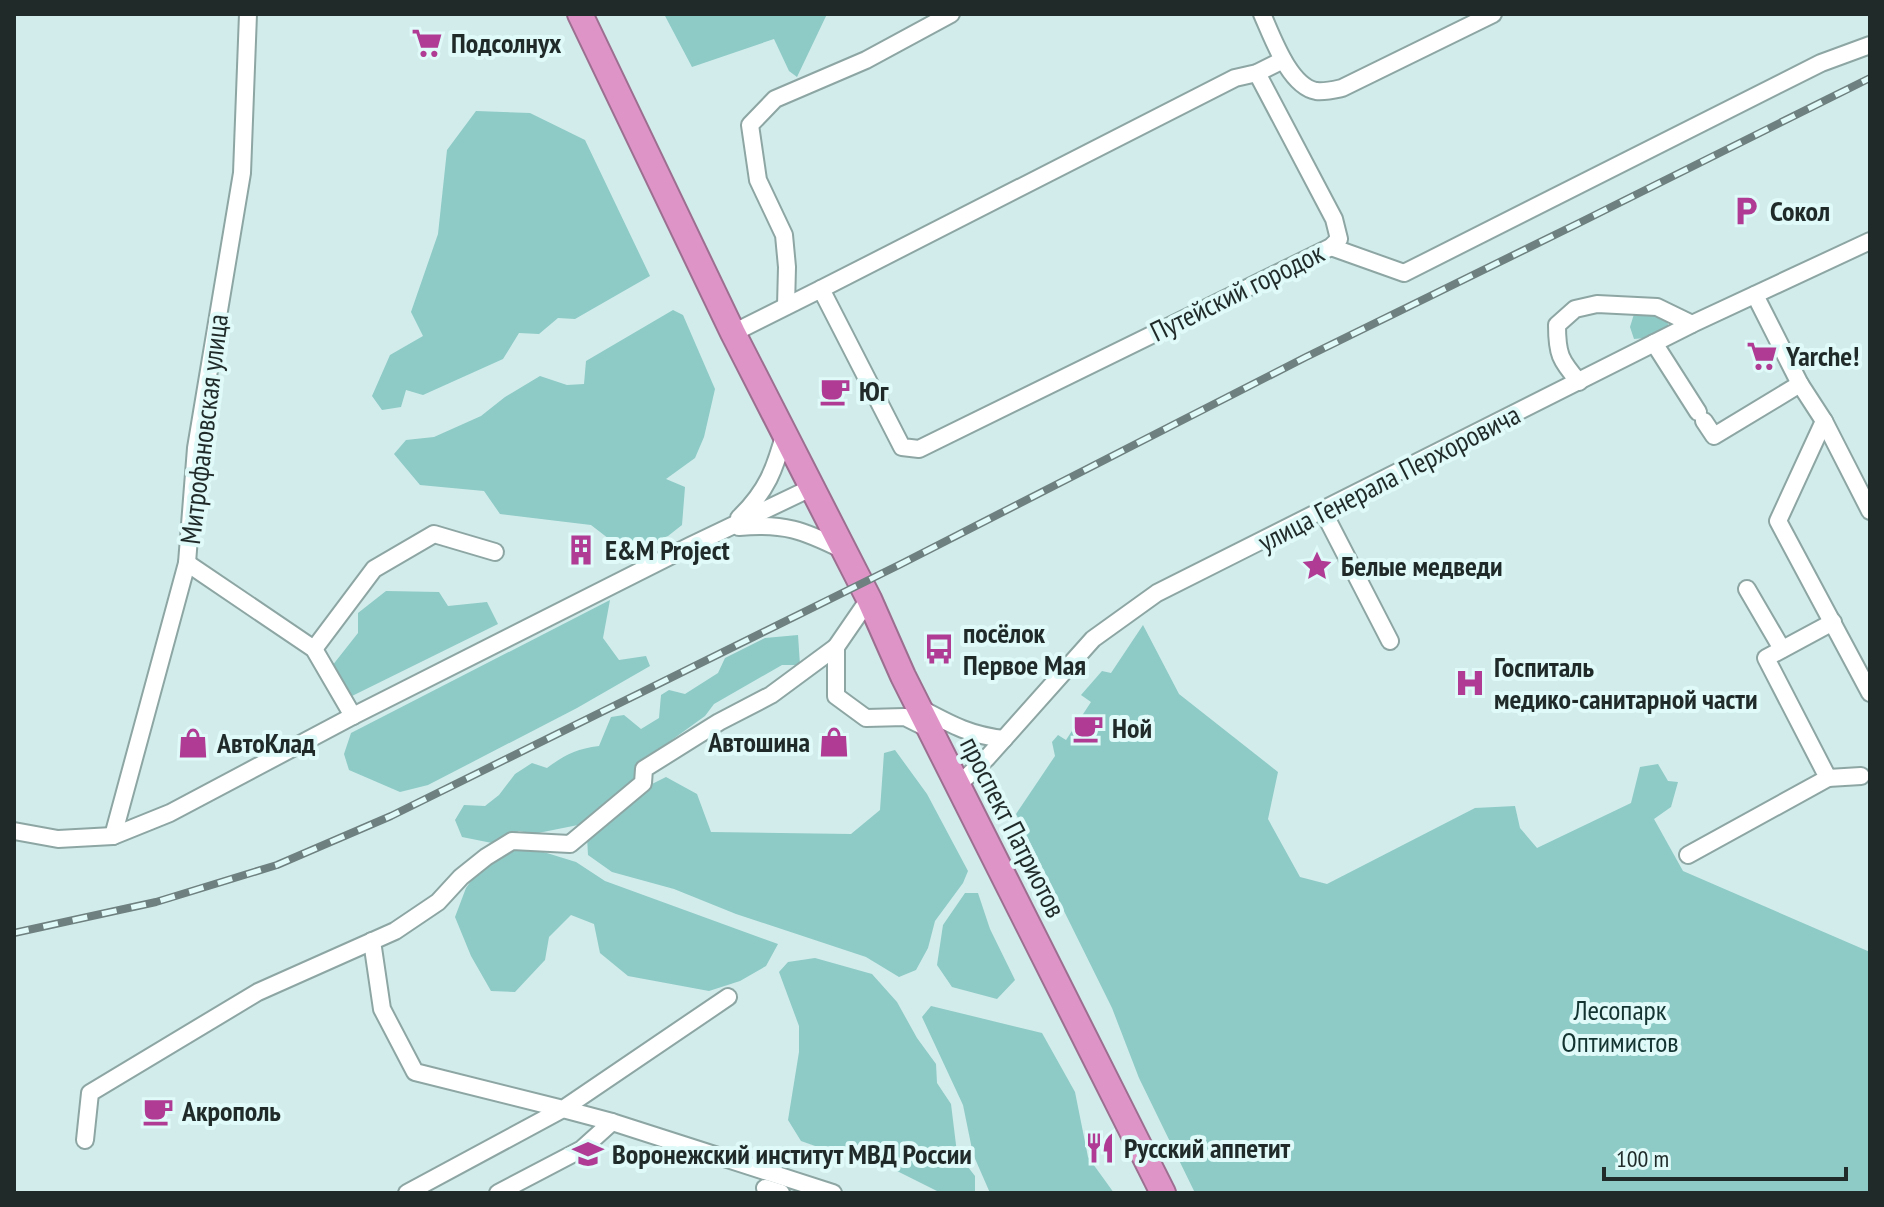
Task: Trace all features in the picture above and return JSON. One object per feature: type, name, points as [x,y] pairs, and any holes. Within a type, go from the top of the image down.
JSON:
[{"type":"highway","name":"проспект Патриотов","points":[[580,14],[733,333],[813,487],[869,599],[903,676],[1163,1193]]},
{"type":"street","name":"Митрофановская улица","points":[[113,836],[187,563],[196,448],[242,173],[248,14]]},
{"type":"street","points":[[786,306],[784,235],[758,180],[750,125],[775,99],[866,60],[951,14]]},
{"type":"street","points":[[1262,14],[1283,60],[1297,79],[1312,90],[1324,91],[1342,88],[1493,14]]},
{"type":"street","points":[[1331,247],[1404,273],[1821,63],[1870,45]]},
{"type":"street","points":[[733,333],[1235,78],[1257,73],[1283,60]]},
{"type":"street","name":"Путейский городок","points":[[821,289],[902,447],[919,449],[1331,247],[1339,239],[1334,219],[1257,73]]},
{"type":"street","name":"улица Генерала Перхоровича","points":[[958,785],[986,759],[1093,639],[1157,593],[1692,324],[1870,241]]},
{"type":"street","points":[[1755,295],[1870,511]]},
{"type":"street","points":[[1579,382],[1564,365],[1557,348],[1557,325],[1575,309],[1597,304],[1657,307],[1692,324]]},
{"type":"street","points":[[1654,343],[1714,436],[1800,384]]},
{"type":"street","points":[[1824,421],[1778,521],[1869,690]]},
{"type":"street","points":[[729,528],[762,493],[776,466],[785,432]]},
{"type":"street","points":[[14,831],[58,839],[113,836],[170,813],[353,716],[813,487]]},
{"type":"street","points":[[1323,511],[1390,641]]},
{"type":"street","points":[[729,528],[761,525],[791,528],[845,551]]},
{"type":"street","points":[[314,649],[374,569],[434,534],[495,552]]},
{"type":"street","points":[[187,563],[314,649],[353,716]]},
{"type":"street","points":[[1747,589],[1782,649]]},
{"type":"street","points":[[85,1140],[90,1093],[258,992],[395,931],[438,902],[461,877],[512,841],[570,844],[643,783],[644,769],[719,722],[771,695],[836,647],[869,599]]},
{"type":"street","points":[[1828,778],[1766,658],[1833,622]]},
{"type":"street","points":[[836,647],[836,696],[866,718],[925,718],[1004,739]]},
{"type":"street","points":[[1688,855],[1828,778],[1867,773]]},
{"type":"street","points":[[372,941],[382,1009],[415,1072],[612,1122],[833,1193]]},
{"type":"street","points":[[407,1193],[563,1109],[728,997]]},
{"type":"street","points":[[498,1193],[582,1149],[612,1122]]},
{"type":"green space","points":[[664,14],[827,14],[797,77],[789,71],[774,39],[692,67]]},
{"type":"green space","points":[[476,111],[530,113],[585,140],[650,276],[575,319],[558,318],[539,334],[519,333],[503,359],[423,395],[406,390],[401,407],[382,410],[372,396],[390,355],[423,336],[411,312],[438,234],[447,150]]},
{"type":"green space","points":[[673,310],[683,315],[715,389],[704,437],[695,458],[666,479],[685,487],[682,525],[668,536],[626,552],[591,525],[500,514],[484,491],[420,485],[394,454],[406,440],[434,437],[481,416],[540,376],[567,385],[584,384],[586,361]]},
{"type":"green space","points":[[1634,314],[1666,318],[1669,327],[1645,338],[1634,339],[1630,327]]},
{"type":"green space","points":[[386,591],[439,592],[448,606],[487,602],[498,624],[352,696],[332,666],[358,633],[358,613]]},
{"type":"green space","points":[[610,600],[603,638],[619,660],[646,656],[650,666],[577,708],[428,785],[400,792],[349,770],[344,754],[351,733]]},
{"type":"green space","name":"Лесопарк Оптимистов","points":[[1143,625],[1179,694],[1278,772],[1268,819],[1300,877],[1327,884],[1475,808],[1515,806],[1520,828],[1537,848],[1631,803],[1640,767],[1658,764],[1668,781],[1678,782],[1671,807],[1654,819],[1683,871],[1870,952],[1870,1193],[1195,1193],[1139,1078],[1112,1008],[1016,814],[1055,756],[1052,742],[1058,735],[1066,740],[1091,702],[1081,695],[1102,671],[1111,673]]},
{"type":"green space","points":[[798,635],[800,665],[782,665],[714,704],[705,716],[640,763],[638,785],[583,824],[533,834],[519,831],[492,843],[462,837],[455,820],[464,805],[485,806],[499,795],[515,774],[532,763],[547,768],[572,753],[599,746],[611,717],[624,715],[641,729],[659,718],[661,695],[669,690],[685,694],[718,673],[725,658],[765,638]]},
{"type":"green space","points":[[895,750],[927,794],[968,871],[963,883],[935,921],[928,948],[916,970],[899,977],[866,957],[736,914],[674,889],[612,872],[588,855],[587,837],[638,791],[666,777],[697,794],[711,832],[851,834],[880,810],[884,753]]},
{"type":"green space","points":[[524,846],[576,862],[605,881],[778,944],[766,966],[740,981],[709,991],[628,976],[600,953],[594,924],[571,915],[549,937],[545,960],[515,992],[491,991],[471,956],[455,917],[466,888],[483,864]]},
{"type":"green space","points":[[965,893],[978,893],[990,929],[1015,980],[997,999],[952,987],[937,965],[943,925]]},
{"type":"green space","points":[[815,958],[872,974],[897,1002],[936,1064],[937,1083],[951,1104],[957,1153],[975,1176],[975,1193],[941,1193],[883,1164],[801,1141],[788,1120],[799,1052],[799,1026],[779,972],[788,962]]},
{"type":"green space","points":[[931,1006],[1042,1033],[1075,1092],[1088,1157],[1114,1193],[990,1193],[973,1154],[963,1105],[922,1017]]},
{"type":"railway","points":[[14,933],[156,902],[277,865],[391,816],[1870,78]]},
{"type":"place","name":"Подсолнух","points":[[427,43]]},
{"type":"place","name":"Сокол","points":[[1746,211]]},
{"type":"place","name":"Yarche!","points":[[1762,356]]},
{"type":"place","name":"Юг","points":[[835,391]]},
{"type":"place","name":"E&M Project","points":[[581,550]]},
{"type":"place","name":"Белые медведи","points":[[1317,566]]},
{"type":"place","name":"посёлок Первое Мая","points":[[939,649]]},
{"type":"place","name":"Госпиталь медико-санитарной части","points":[[1470,683]]},
{"type":"place","name":"Ной","points":[[1088,728]]},
{"type":"place","name":"Автошина","points":[[834,742]]},
{"type":"place","name":"АвтоКлад","points":[[193,743]]},
{"type":"place","name":"Акрополь","points":[[158,1111]]},
{"type":"place","name":"Русский аппетит","points":[[1100,1148]]},
{"type":"place","name":"Воронежский институт МВД России","points":[[588,1154]]}]
